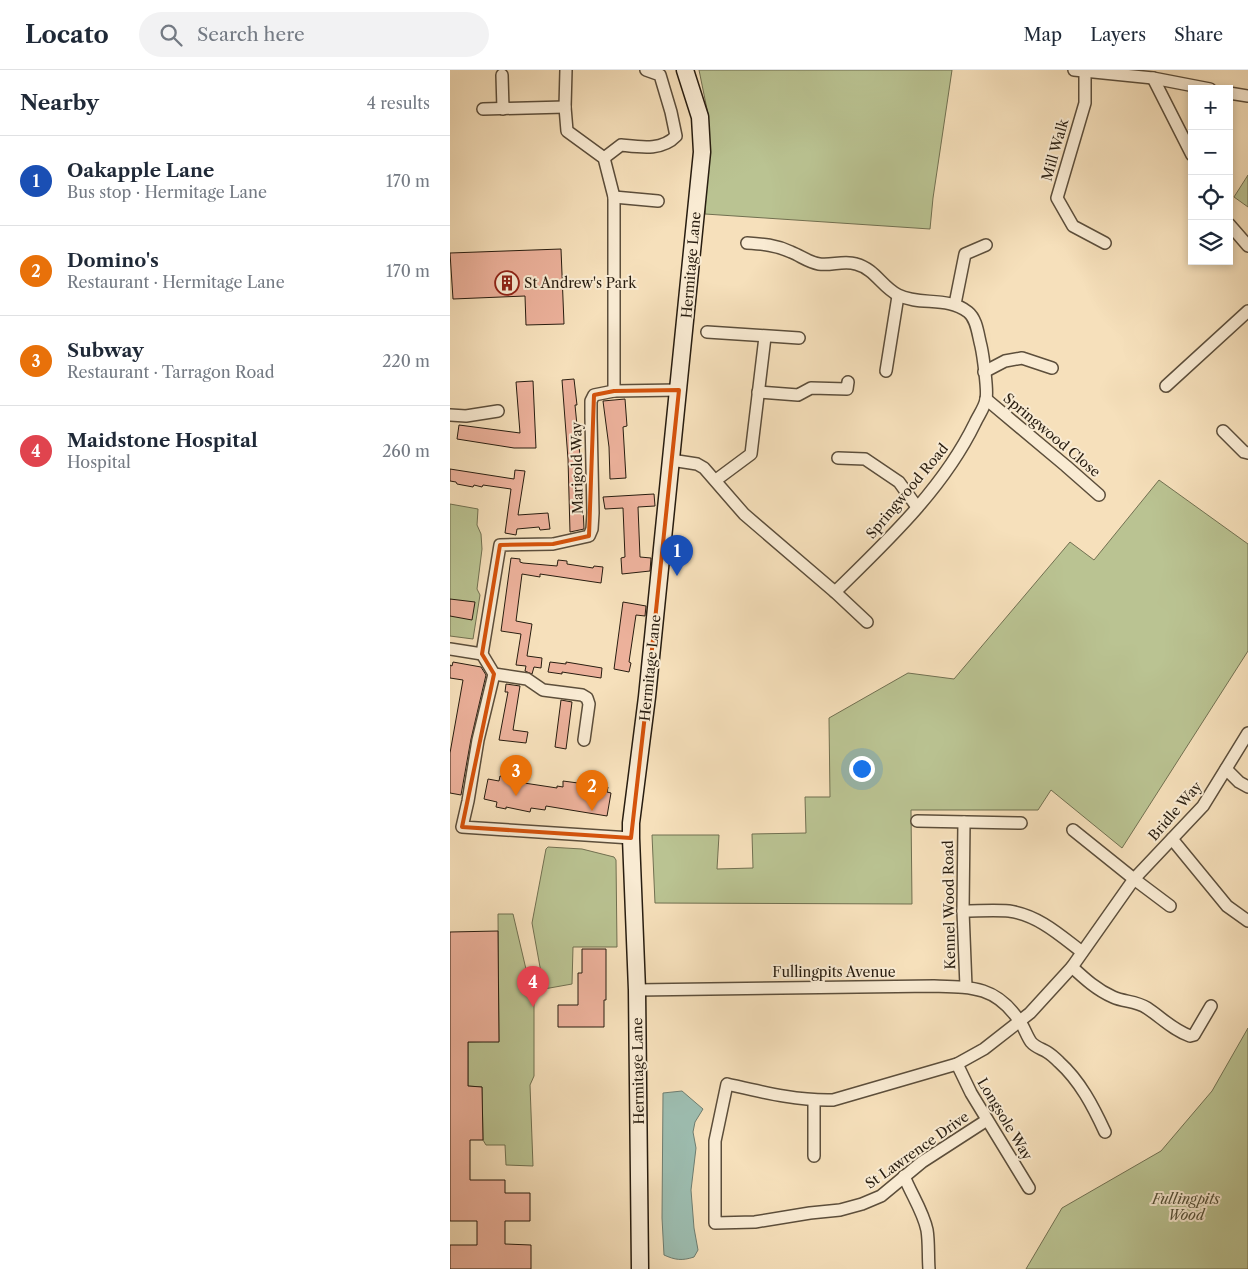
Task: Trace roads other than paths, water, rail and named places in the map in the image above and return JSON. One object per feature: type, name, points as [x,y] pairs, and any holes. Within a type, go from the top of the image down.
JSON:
[{"type":"main road","name":"Hermitage Lane","points":[[640,1269],[637,990],[631,838],[634,792],[648,697],[702,152],[700,117],[685,70]]},
{"type":"street","points":[[566,70],[565,107],[567,130],[604,158],[614,197],[614,390]]},
{"type":"street","points":[[604,158],[621,146],[645,147],[663,145],[670,142],[676,136],[660,75],[646,70]]},
{"type":"street","points":[[1080,71],[1153,78],[1189,85]]},
{"type":"street","name":"Mill Walk","points":[[1080,71],[1085,103],[1058,198],[1073,226],[1105,243]]},
{"type":"street","points":[[502,74],[503,109]]},
{"type":"street","points":[[1153,78],[1188,147]]},
{"type":"street","points":[[1233,93],[1248,96]]},
{"type":"street","points":[[483,109],[565,107]]},
{"type":"street","points":[[614,197],[658,201]]},
{"type":"street","points":[[1233,229],[1248,246]]},
{"type":"street","points":[[747,242],[768,244],[810,262],[822,264],[846,262],[857,264],[872,272],[898,296],[956,304],[965,254],[986,245]]},
{"type":"street","points":[[886,371],[898,296]]},
{"type":"street","name":"Springwood Road","points":[[835,592],[887,541],[952,465],[970,434],[986,399],[983,353],[976,324],[970,313],[956,304]]},
{"type":"street","points":[[1166,386],[1248,311]]},
{"type":"street","points":[[707,332],[799,338]]},
{"type":"street","points":[[716,480],[751,454],[764,337]]},
{"type":"street","points":[[984,372],[1006,361],[1022,358],[1052,368]]},
{"type":"street","points":[[758,392],[798,395],[811,388],[847,389],[848,382]]},
{"type":"street","name":"Marigold Way","points":[[482,654],[500,545],[552,544],[589,536],[592,529],[593,513],[592,401],[594,395],[614,390],[679,390]]},
{"type":"street","name":"Springwood Close","points":[[986,399],[1099,495]]},
{"type":"street","points":[[450,415],[466,416],[498,412]]},
{"type":"street","points":[[1223,431],[1244,452],[1248,453]]},
{"type":"street","points":[[838,458],[865,459],[899,482],[917,507]]},
{"type":"street","points":[[671,460],[698,464],[704,468],[744,514],[867,622]]},
{"type":"street","points":[[450,649],[482,654],[494,674],[478,740],[462,827],[631,838]]},
{"type":"street","points":[[494,674],[527,680],[543,690],[582,695],[587,698],[589,704],[584,740]]},
{"type":"street","name":"Bridle Way","points":[[715,1223],[715,1141],[727,1084],[775,1095],[814,1101],[833,1100],[957,1064],[984,1049],[1030,1013],[1072,967],[1133,881],[1203,806],[1248,733]]},
{"type":"street","points":[[1226,769],[1239,782],[1248,787]]},
{"type":"street","points":[[917,821],[1021,823]]},
{"type":"street","name":"Kennel Wood Road","points":[[964,822],[963,911],[966,987]]},
{"type":"street","points":[[1073,830],[1133,881],[1170,906]]},
{"type":"street","points":[[1172,839],[1227,906],[1248,922]]},
{"type":"street","points":[[963,911],[1009,911],[1026,915],[1041,921],[1082,952]]},
{"type":"street","points":[[1072,967],[1090,984],[1114,998],[1134,1002],[1146,1008],[1166,1024],[1190,1036],[1194,1035],[1211,1006]]},
{"type":"street","name":"Fullingpits Avenue","points":[[637,990],[813,987],[966,987],[982,989],[997,997],[1020,1020],[1032,1044],[1049,1053],[1070,1072],[1093,1105],[1105,1132]]},
{"type":"street","name":"Longsole Way","points":[[957,1064],[971,1093],[1029,1188]]},
{"type":"street","points":[[814,1101],[814,1156]]},
{"type":"street","name":"St Lawrence Drive","points":[[715,1223],[755,1222],[840,1210],[862,1204],[880,1196],[922,1162],[987,1120]]},
{"type":"street","points":[[904,1176],[921,1212],[927,1231],[929,1269]]},
{"type":"place","name":"St Andrew's Park","points":[[507,283]]},
{"type":"place","name":"Oakapple Lane","points":[[677,576]]},
{"type":"place","name":"Subway","points":[[516,796]]},
{"type":"place","name":"Domino's","points":[[592,811]]},
{"type":"place","name":"Maidstone Hospital","points":[[533,1007]]},
{"type":"park label","name":"Fullingpits Wood","points":[[1186,1208]]}]
